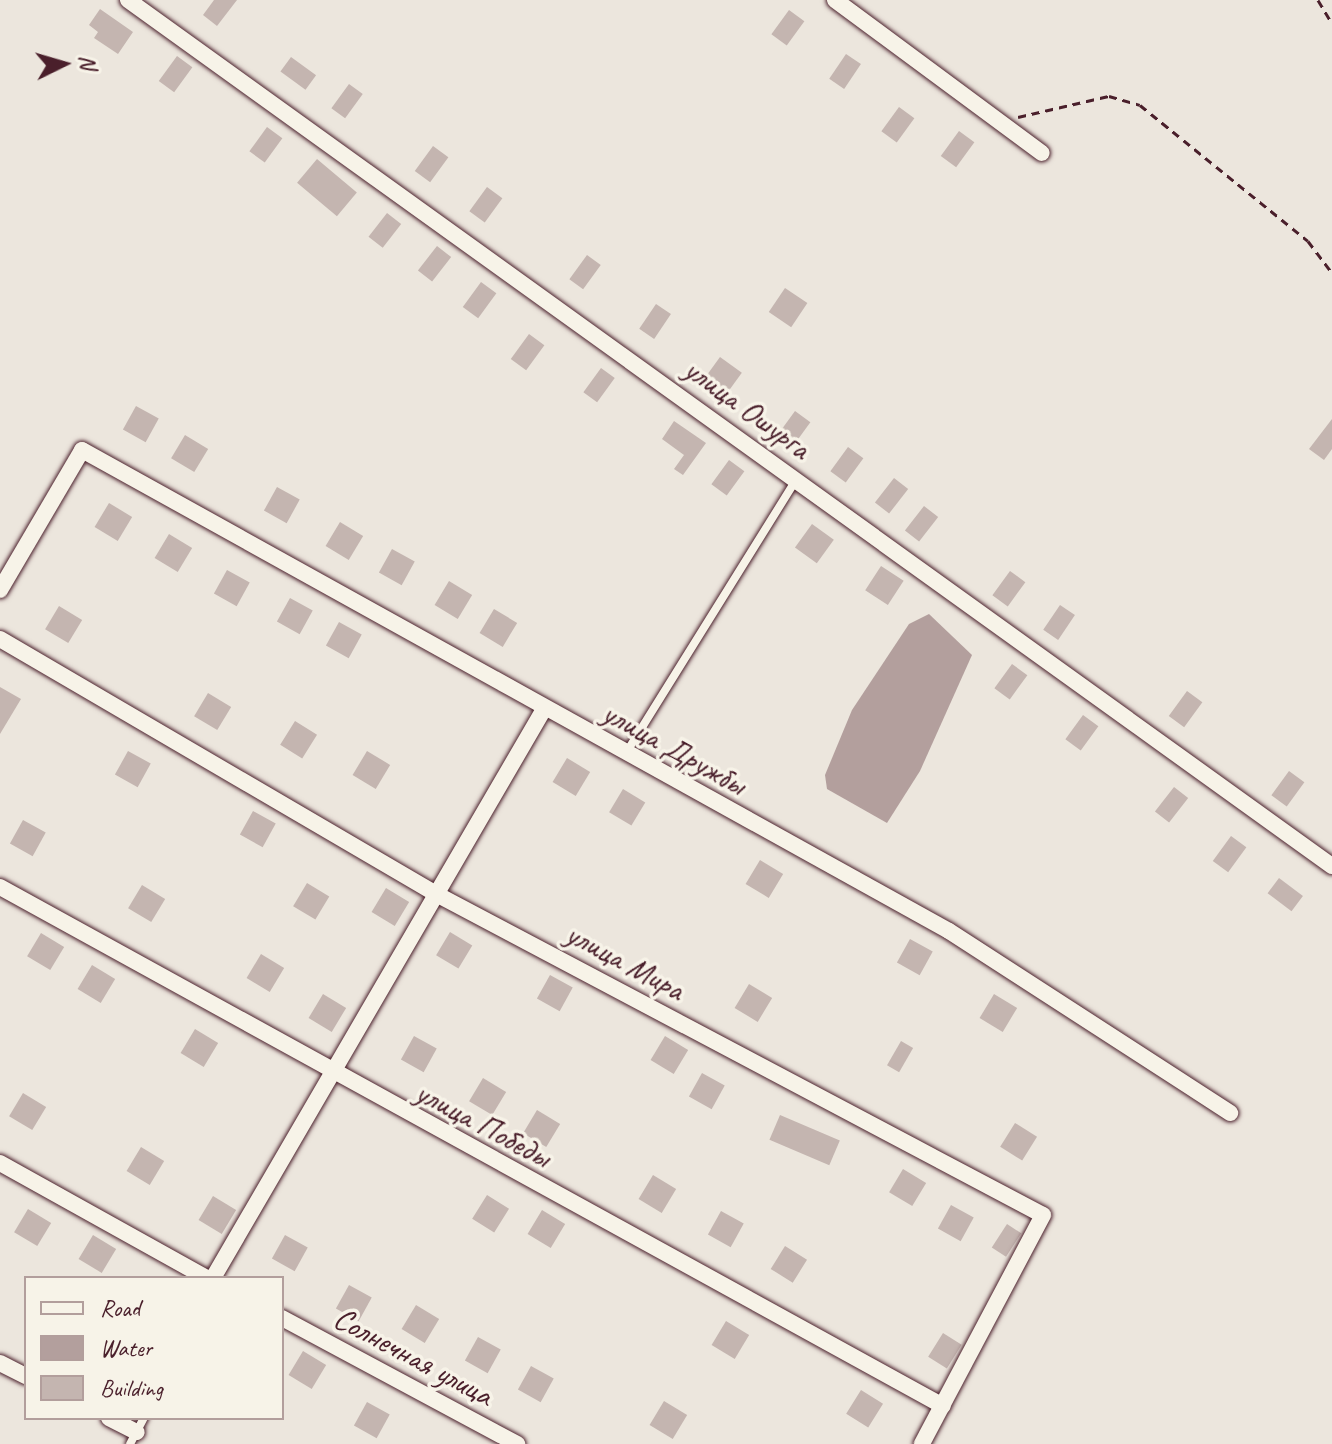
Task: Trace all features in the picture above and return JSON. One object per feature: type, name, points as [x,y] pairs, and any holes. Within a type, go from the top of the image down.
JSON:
[{"type":"street","name":"улица Ошурга","points":[[128,0],[1332,866]]},
{"type":"street","points":[[835,0],[1042,153]]},
{"type":"street","name":"улица Дружбы","points":[[0,590],[82,450],[625,754],[949,931],[1230,1113]]},
{"type":"street","name":"улица Мира","points":[[0,639],[438,895],[1043,1215],[943,1406]]},
{"type":"street","points":[[214,1276],[544,709]]},
{"type":"street","name":"улица Победы","points":[[0,887],[333,1076],[943,1406]]},
{"type":"street","points":[[0,1163],[203,1276]]},
{"type":"street","name":"Солнечная улица","points":[[284,1319],[517,1444]]},
{"type":"street","points":[[0,1363],[24,1375]]},
{"type":"street","points":[[922,1444],[943,1406]]},
{"type":"street","points":[[113,1420],[137,1431]]},
{"type":"lane","points":[[625,754],[797,479]]},
{"type":"path","points":[[1318,0],[1332,23]]},
{"type":"path","points":[[998,121],[1109,96],[1140,105],[1308,241],[1332,273]]},
{"type":"water","points":[[929,614],[972,655],[920,771],[887,823],[827,789],[825,775],[852,710],[909,624]]},
{"type":"building","points":[[214,0],[237,0],[217,26],[203,15]]},
{"type":"building","points":[[100,9],[133,32],[118,54],[94,38],[98,32],[89,25]]},
{"type":"building","points":[[789,10],[804,21],[787,45],[771,34]]},
{"type":"building","points":[[846,54],[861,64],[844,89],[829,79]]},
{"type":"building","points":[[177,56],[192,67],[174,92],[159,81]]},
{"type":"building","points":[[291,57],[316,75],[305,90],[280,72]]},
{"type":"building","points":[[349,84],[363,94],[345,118],[331,108]]},
{"type":"building","points":[[899,107],[914,118],[897,142],[881,131]]},
{"type":"building","points":[[267,127],[282,138],[265,162],[249,151]]},
{"type":"building","points":[[959,131],[974,142],[956,167],[941,156]]},
{"type":"building","points":[[433,146],[448,157],[430,182],[415,171]]},
{"type":"building","points":[[317,159],[357,192],[337,216],[297,183]]},
{"type":"building","points":[[487,187],[502,198],[485,222],[469,211]]},
{"type":"building","points":[[387,213],[401,224],[383,248],[369,237]]},
{"type":"building","points":[[437,246],[451,257],[432,282],[418,270]]},
{"type":"building","points":[[587,255],[601,265],[583,289],[569,279]]},
{"type":"building","points":[[481,282],[496,293],[478,318],[463,307]]},
{"type":"building","points":[[785,288],[807,303],[791,327],[769,312]]},
{"type":"building","points":[[656,304],[671,314],[654,339],[639,329]]},
{"type":"building","points":[[529,334],[544,345],[526,370],[511,359]]},
{"type":"building","points":[[720,357],[742,373],[725,396],[703,380]]},
{"type":"building","points":[[601,368],[615,378],[597,402],[583,392]]},
{"type":"building","points":[[136,406],[159,419],[146,442],[123,430]]},
{"type":"building","points":[[795,411],[810,422],[793,446],[777,435]]},
{"type":"building","points":[[1332,419],[1332,449],[1324,460],[1309,449]]},
{"type":"building","points":[[674,421],[706,443],[683,475],[674,469],[684,455],[662,439]]},
{"type":"building","points":[[185,435],[208,449],[194,472],[171,458]]},
{"type":"building","points":[[848,447],[863,458],[846,482],[830,471]]},
{"type":"building","points":[[729,460],[744,471],[727,495],[711,484]]},
{"type":"building","points":[[894,478],[908,489],[889,514],[875,502]]},
{"type":"building","points":[[277,487],[300,500],[287,523],[264,511]]},
{"type":"building","points":[[109,503],[132,517],[118,541],[95,527]]},
{"type":"building","points":[[924,506],[938,517],[919,542],[905,530]]},
{"type":"building","points":[[340,522],[363,536],[349,560],[326,546]]},
{"type":"building","points":[[812,524],[834,540],[817,563],[795,547]]},
{"type":"building","points":[[169,534],[192,548],[178,572],[155,558]]},
{"type":"building","points":[[392,549],[415,562],[402,585],[379,573]]},
{"type":"building","points":[[881,566],[904,581],[888,605],[865,590]]},
{"type":"building","points":[[227,570],[250,583],[237,606],[214,594]]},
{"type":"building","points":[[1010,571],[1025,582],[1008,606],[992,595]]},
{"type":"building","points":[[449,581],[472,595],[458,619],[435,605]]},
{"type":"building","points":[[290,598],[313,611],[300,634],[277,622]]},
{"type":"building","points":[[1060,605],[1075,615],[1058,640],[1043,630]]},
{"type":"building","points":[[59,606],[82,620],[68,643],[45,629]]},
{"type":"building","points":[[494,609],[517,623],[503,647],[480,633]]},
{"type":"building","points":[[339,622],[362,635],[349,658],[326,646]]},
{"type":"building","points":[[1012,664],[1027,675],[1010,699],[994,688]]},
{"type":"building","points":[[0,687],[21,699],[0,734]]},
{"type":"building","points":[[1187,691],[1202,702],[1184,727],[1169,716]]},
{"type":"building","points":[[208,693],[231,707],[217,730],[194,716]]},
{"type":"building","points":[[1083,715],[1098,726],[1081,750],[1065,739]]},
{"type":"building","points":[[295,721],[317,735],[302,759],[280,745]]},
{"type":"building","points":[[128,751],[151,764],[138,787],[115,775]]},
{"type":"building","points":[[367,751],[390,765],[376,789],[353,775]]},
{"type":"building","points":[[567,758],[590,772],[576,796],[553,782]]},
{"type":"building","points":[[1289,771],[1304,782],[1287,806],[1271,795]]},
{"type":"building","points":[[1174,787],[1188,798],[1169,823],[1155,811]]},
{"type":"building","points":[[623,789],[645,802],[631,826],[609,812]]},
{"type":"building","points":[[253,811],[276,824],[263,847],[240,835]]},
{"type":"building","points":[[23,820],[46,833],[33,856],[10,844]]},
{"type":"building","points":[[1231,836],[1246,847],[1228,872],[1213,861]]},
{"type":"building","points":[[760,860],[783,874],[769,898],[746,884]]},
{"type":"building","points":[[1279,878],[1303,896],[1292,911],[1268,893]]},
{"type":"building","points":[[307,883],[329,896],[315,920],[293,906]]},
{"type":"building","points":[[142,885],[165,899],[151,922],[128,908]]},
{"type":"building","points":[[386,888],[409,902],[395,926],[372,912]]},
{"type":"building","points":[[450,932],[472,945],[458,969],[436,955]]},
{"type":"building","points":[[41,933],[64,947],[50,970],[27,956]]},
{"type":"building","points":[[910,939],[933,952],[920,975],[897,963]]},
{"type":"building","points":[[261,954],[284,968],[270,992],[247,978]]},
{"type":"building","points":[[92,965],[115,979],[101,1003],[78,989]]},
{"type":"building","points":[[550,975],[573,988],[560,1011],[537,999]]},
{"type":"building","points":[[749,984],[772,998],[758,1022],[735,1008]]},
{"type":"building","points":[[323,994],[346,1008],[332,1032],[309,1018]]},
{"type":"building","points":[[994,994],[1017,1008],[1003,1032],[980,1018]]},
{"type":"building","points":[[195,1029],[218,1043],[204,1067],[181,1053]]},
{"type":"building","points":[[414,1036],[437,1049],[424,1072],[401,1060]]},
{"type":"building","points":[[665,1036],[688,1050],[674,1074],[651,1060]]},
{"type":"building","points":[[901,1041],[913,1048],[899,1072],[887,1065]]},
{"type":"building","points":[[702,1073],[725,1086],[712,1109],[689,1097]]},
{"type":"building","points":[[483,1078],[506,1092],[492,1115],[469,1101]]},
{"type":"building","points":[[23,1093],[46,1107],[32,1130],[9,1116]]},
{"type":"building","points":[[537,1110],[560,1124],[546,1147],[523,1133]]},
{"type":"building","points":[[780,1115],[840,1140],[829,1165],[769,1140]]},
{"type":"building","points":[[1015,1123],[1037,1137],[1022,1161],[1000,1147]]},
{"type":"building","points":[[141,1147],[164,1161],[150,1185],[127,1171]]},
{"type":"building","points":[[903,1169],[926,1183],[912,1206],[889,1192]]},
{"type":"building","points":[[653,1175],[676,1189],[662,1213],[639,1199]]},
{"type":"building","points":[[487,1195],[509,1209],[494,1233],[472,1219]]},
{"type":"building","points":[[213,1196],[236,1210],[222,1234],[199,1220]]},
{"type":"building","points":[[951,1205],[974,1218],[961,1241],[938,1229]]},
{"type":"building","points":[[28,1209],[51,1223],[37,1246],[14,1232]]},
{"type":"building","points":[[542,1210],[565,1224],[551,1248],[528,1234]]},
{"type":"building","points":[[721,1211],[744,1224],[731,1247],[708,1235]]},
{"type":"building","points":[[1007,1224],[1021,1233],[1006,1257],[992,1247]]},
{"type":"building","points":[[93,1235],[116,1249],[102,1273],[79,1259]]},
{"type":"building","points":[[285,1235],[308,1248],[295,1271],[272,1259]]},
{"type":"building","points":[[785,1246],[807,1260],[793,1283],[771,1269]]},
{"type":"building","points":[[349,1285],[372,1298],[359,1321],[336,1309]]},
{"type":"building","points":[[416,1305],[439,1319],[425,1343],[402,1329]]},
{"type":"building","points":[[726,1321],[749,1335],[735,1359],[712,1345]]},
{"type":"building","points":[[943,1333],[962,1345],[947,1368],[928,1357]]},
{"type":"building","points":[[478,1337],[501,1350],[488,1373],[465,1361]]},
{"type":"building","points":[[303,1351],[326,1365],[312,1389],[289,1375]]},
{"type":"building","points":[[531,1366],[554,1379],[541,1402],[518,1390]]},
{"type":"building","points":[[861,1390],[883,1404],[868,1428],[846,1414]]},
{"type":"building","points":[[664,1401],[687,1415],[673,1439],[650,1425]]},
{"type":"building","points":[[367,1402],[390,1415],[377,1438],[354,1426]]}]
